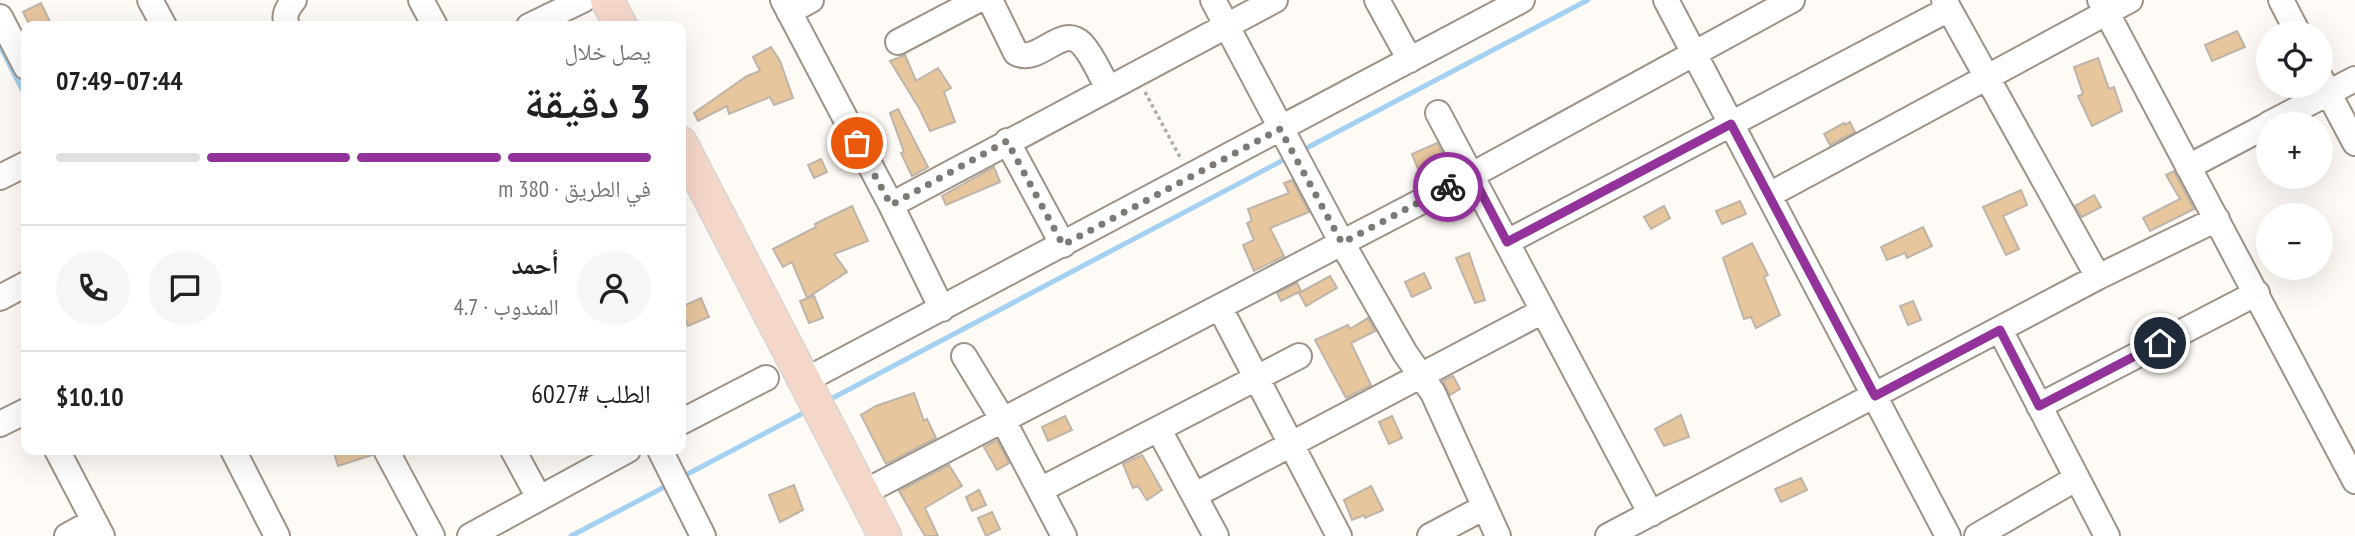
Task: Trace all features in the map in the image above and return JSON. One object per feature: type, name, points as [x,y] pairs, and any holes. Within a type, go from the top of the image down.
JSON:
[{"type":"main road","points":[[607,0],[618,21]]},
{"type":"main road","points":[[686,153],[886,536]]},
{"type":"street","points":[[285,21],[293,0]]},
{"type":"street","points":[[421,0],[432,21]]},
{"type":"street","points":[[539,21],[583,0]]},
{"type":"street","points":[[898,42],[978,0]]},
{"type":"street","points":[[990,0],[1016,53],[1021,56],[1031,55],[1064,37],[1076,40],[1088,52],[1108,88]]},
{"type":"street","points":[[1213,0],[1342,243],[1405,353],[1423,376],[1442,411],[1498,536]]},
{"type":"street","points":[[891,205],[1275,0]]},
{"type":"street","points":[[1377,0],[1410,60]]},
{"type":"street","points":[[808,389],[942,309],[1522,0]]},
{"type":"street","points":[[1666,0],[1948,536]]},
{"type":"street","points":[[863,492],[1472,175],[1792,0]]},
{"type":"street","points":[[1769,195],[1986,77],[2103,6],[2130,0]]},
{"type":"street","points":[[2281,0],[2292,21]]},
{"type":"street","points":[[795,4],[942,309]]},
{"type":"street","points":[[1507,242],[1731,124],[1946,5],[2098,277]]},
{"type":"street","points":[[2103,6],[2355,481]]},
{"type":"street","points":[[0,17],[21,57]]},
{"type":"street","points":[[2333,83],[2355,79]]},
{"type":"street","points":[[2287,112],[2307,98]]},
{"type":"street","points":[[2332,98],[2355,143]]},
{"type":"street","points":[[1438,113],[1651,514]]},
{"type":"street","points":[[2188,167],[2256,132]]},
{"type":"street","points":[[1007,141],[1063,245]]},
{"type":"street","points":[[0,177],[21,166]]},
{"type":"street","points":[[1608,536],[2098,277],[2217,219]]},
{"type":"street","points":[[2039,406],[2257,293]]},
{"type":"street","points":[[1220,308],[1339,536]]},
{"type":"street","points":[[1195,495],[1543,311]]},
{"type":"street","points":[[2000,330],[2107,536]]},
{"type":"street","points":[[964,356],[1003,420],[1064,536]]},
{"type":"street","points":[[1040,489],[1299,356]]},
{"type":"street","points":[[686,419],[766,378]]},
{"type":"street","points":[[0,424],[21,414]]},
{"type":"street","points":[[1158,430],[1216,536]]},
{"type":"street","points":[[60,455],[98,529],[67,536]]},
{"type":"street","points":[[235,455],[269,533]]},
{"type":"street","points":[[389,455],[432,536]]},
{"type":"street","points":[[516,455],[539,498]]},
{"type":"street","points":[[470,536],[619,455]]},
{"type":"street","points":[[663,455],[704,536]]},
{"type":"street","points":[[1977,536],[2077,478]]},
{"type":"street","points":[[1430,536],[1485,506]]},
{"type":"path","points":[[1136,74],[1190,177]]},
{"type":"building","points":[[41,3],[50,21],[28,21],[23,12]]},
{"type":"building","points":[[2237,31],[2245,47],[2212,61],[2205,45]]},
{"type":"building","points":[[771,47],[780,61],[793,98],[774,105],[770,97],[729,114],[727,106],[698,121],[694,113],[747,76],[760,71],[753,57]]},
{"type":"building","points":[[905,55],[916,81],[938,68],[951,88],[944,92],[955,122],[930,131],[890,61]]},
{"type":"building","points":[[2098,58],[2109,89],[2114,87],[2122,111],[2092,126],[2078,96],[2083,94],[2074,67]]},
{"type":"building","points":[[898,109],[928,167],[912,176],[901,153],[904,152],[890,113]]},
{"type":"building","points":[[1850,122],[1855,132],[1830,145],[1824,134]]},
{"type":"building","points":[[1437,143],[1445,158],[1418,169],[1412,154]]},
{"type":"building","points":[[821,159],[827,172],[814,178],[808,165]]},
{"type":"building","points":[[994,167],[1000,182],[946,205],[942,196]]},
{"type":"building","points":[[2174,171],[2194,209],[2150,231],[2143,218],[2180,199],[2166,175]]},
{"type":"building","points":[[1292,180],[1309,212],[1270,228],[1284,256],[1254,271],[1243,245],[1254,240],[1247,223],[1252,221],[1248,209],[1289,193],[1284,183]]},
{"type":"building","points":[[2021,190],[2027,205],[2003,216],[2019,249],[2006,255],[1983,207]]},
{"type":"building","points":[[2094,195],[2101,207],[2082,217],[2075,206]]},
{"type":"building","points":[[1740,201],[1746,214],[1722,224],[1716,211]]},
{"type":"building","points":[[852,206],[868,241],[834,254],[847,272],[807,298],[792,262],[783,267],[773,249]]},
{"type":"building","points":[[1664,206],[1670,218],[1651,229],[1644,217]]},
{"type":"building","points":[[1923,227],[1932,246],[1907,258],[1905,253],[1887,260],[1881,247]]},
{"type":"building","points":[[1752,243],[1768,275],[1764,277],[1780,315],[1756,328],[1751,317],[1744,319],[1723,258]]},
{"type":"building","points":[[1469,253],[1485,300],[1475,303],[1456,258]]},
{"type":"building","points":[[1424,273],[1431,288],[1412,297],[1405,282]]},
{"type":"building","points":[[1330,276],[1337,288],[1306,306],[1299,293]]},
{"type":"building","points":[[1297,283],[1301,291],[1281,301],[1277,293]]},
{"type":"building","points":[[814,296],[823,318],[809,323],[800,301]]},
{"type":"building","points":[[701,298],[709,317],[688,326],[686,305]]},
{"type":"building","points":[[1913,301],[1921,320],[1908,325],[1900,306]]},
{"type":"building","points":[[1368,318],[1375,331],[1351,343],[1371,385],[1346,398],[1315,340],[1348,325],[1350,329]]},
{"type":"building","points":[[1453,376],[1460,389],[1450,395],[1443,381]]},
{"type":"building","points":[[914,393],[924,421],[927,419],[936,438],[886,464],[861,415],[876,406]]},
{"type":"building","points":[[1681,415],[1689,437],[1664,446],[1655,429]]},
{"type":"building","points":[[1065,416],[1072,430],[1048,441],[1042,427]]},
{"type":"building","points":[[1392,416],[1402,438],[1389,444],[1379,422]]},
{"type":"building","points":[[997,440],[1009,463],[997,470],[984,447]]},
{"type":"building","points":[[335,455],[372,455],[338,466]]},
{"type":"building","points":[[1142,455],[1162,490],[1147,500],[1138,486],[1133,488],[1123,464]]},
{"type":"building","points":[[949,465],[962,486],[925,508],[938,536],[925,536],[899,491]]},
{"type":"building","points":[[1801,478],[1807,490],[1781,502],[1775,489]]},
{"type":"building","points":[[794,485],[803,510],[780,522],[769,495]]},
{"type":"building","points":[[1371,486],[1383,510],[1352,520],[1344,500]]},
{"type":"building","points":[[979,490],[986,505],[972,511],[966,497]]},
{"type":"building","points":[[992,512],[1000,529],[986,536],[978,518]]},
{"type":"waterway","points":[[1301,151],[1588,0]]},
{"type":"waterway","points":[[0,46],[21,87]]},
{"type":"waterway","points":[[827,401],[1289,157]]},
{"type":"waterway","points":[[682,477],[809,410]]},
{"type":"waterway","points":[[571,536],[670,484]]},
{"type":"way so far","points":[[857,143],[891,205],[1007,141],[1063,245],[1280,129],[1342,243],[1448,187]]},
{"type":"route","points":[[1448,187],[1472,175],[1507,242],[1731,124],[1875,396],[2000,330],[2039,406],[2160,343]]}]
